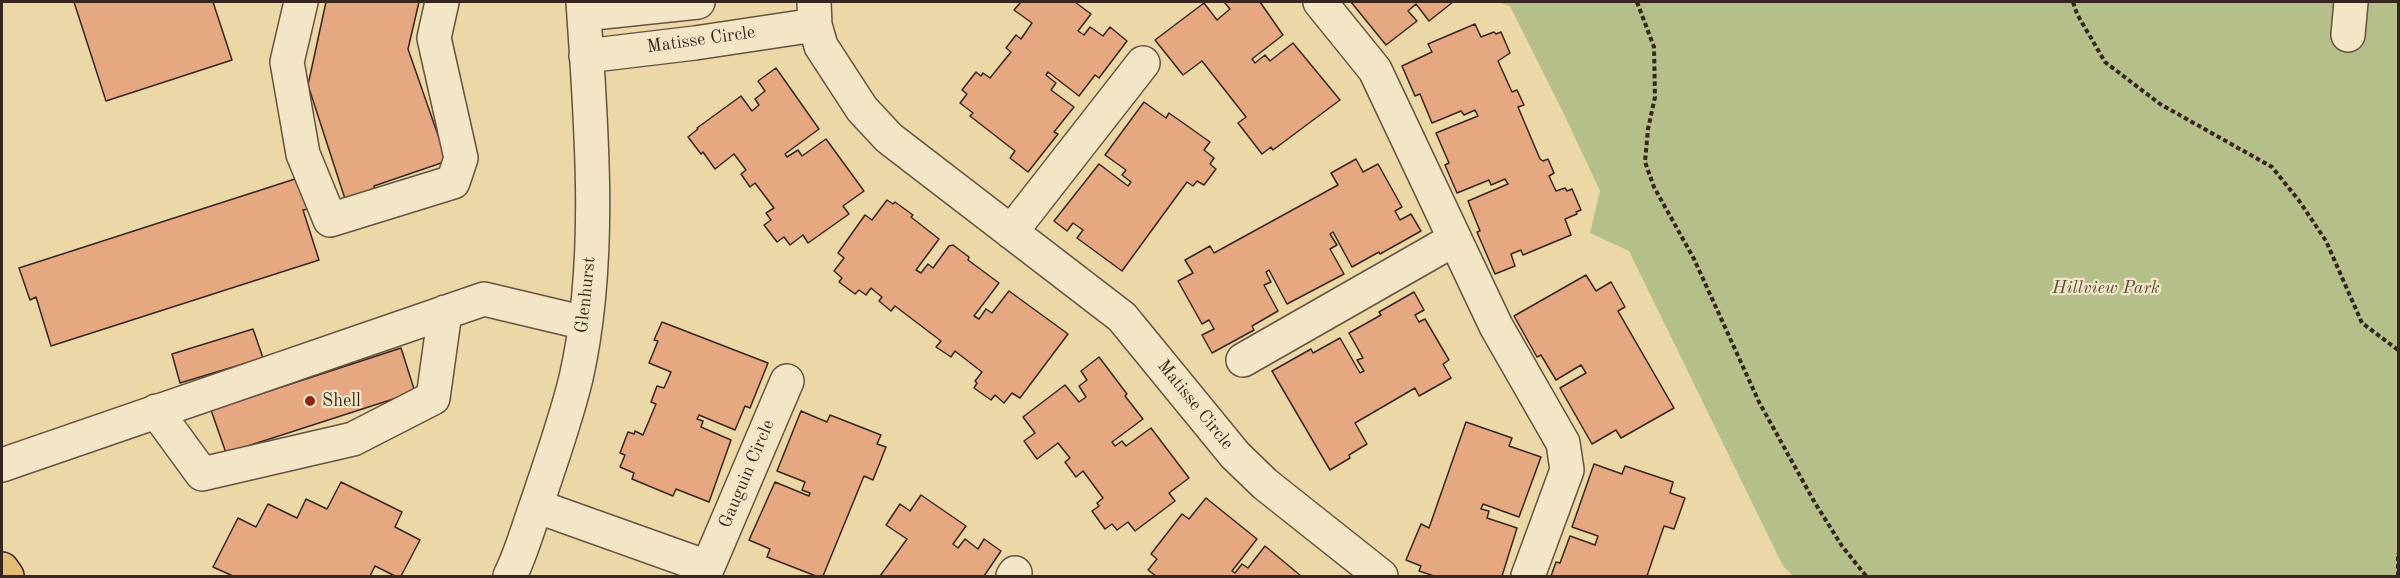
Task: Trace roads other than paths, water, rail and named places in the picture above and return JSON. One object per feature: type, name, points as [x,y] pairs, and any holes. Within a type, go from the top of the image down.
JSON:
[{"type":"main road","points":[[2,569],[7,576]]},
{"type":"street","points":[[301,2],[286,63],[303,154],[330,220],[453,182],[461,158],[435,38],[442,2]]},
{"type":"street","points":[[583,8],[699,2]]},
{"type":"street","points":[[1320,2],[1375,70],[1496,326],[1563,443],[1567,470],[1528,576]]},
{"type":"street","points":[[2348,35],[2351,2]]},
{"type":"street","name":"Glenhurst","points":[[510,576],[561,432],[576,376],[585,323],[592,233],[583,8]]},
{"type":"street","name":"Matisse Circle","points":[[586,56],[695,43],[815,13],[821,46],[862,109],[889,138],[1122,317],[1235,455],[1265,484],[1381,576]]},
{"type":"street","points":[[1011,232],[1143,63]]},
{"type":"street","points":[[1243,360],[1455,239]]},
{"type":"street","points":[[2,465],[484,299],[585,323]]},
{"type":"street","points":[[156,411],[202,474],[353,439],[433,398],[445,312]]},
{"type":"street","name":"Gauguin Circle","points":[[536,506],[705,572],[787,381]]},
{"type":"place","name":"Shell","points":[[310,401]]},
{"type":"park label","name":"Hillview Park","points":[[2106,288]]}]
